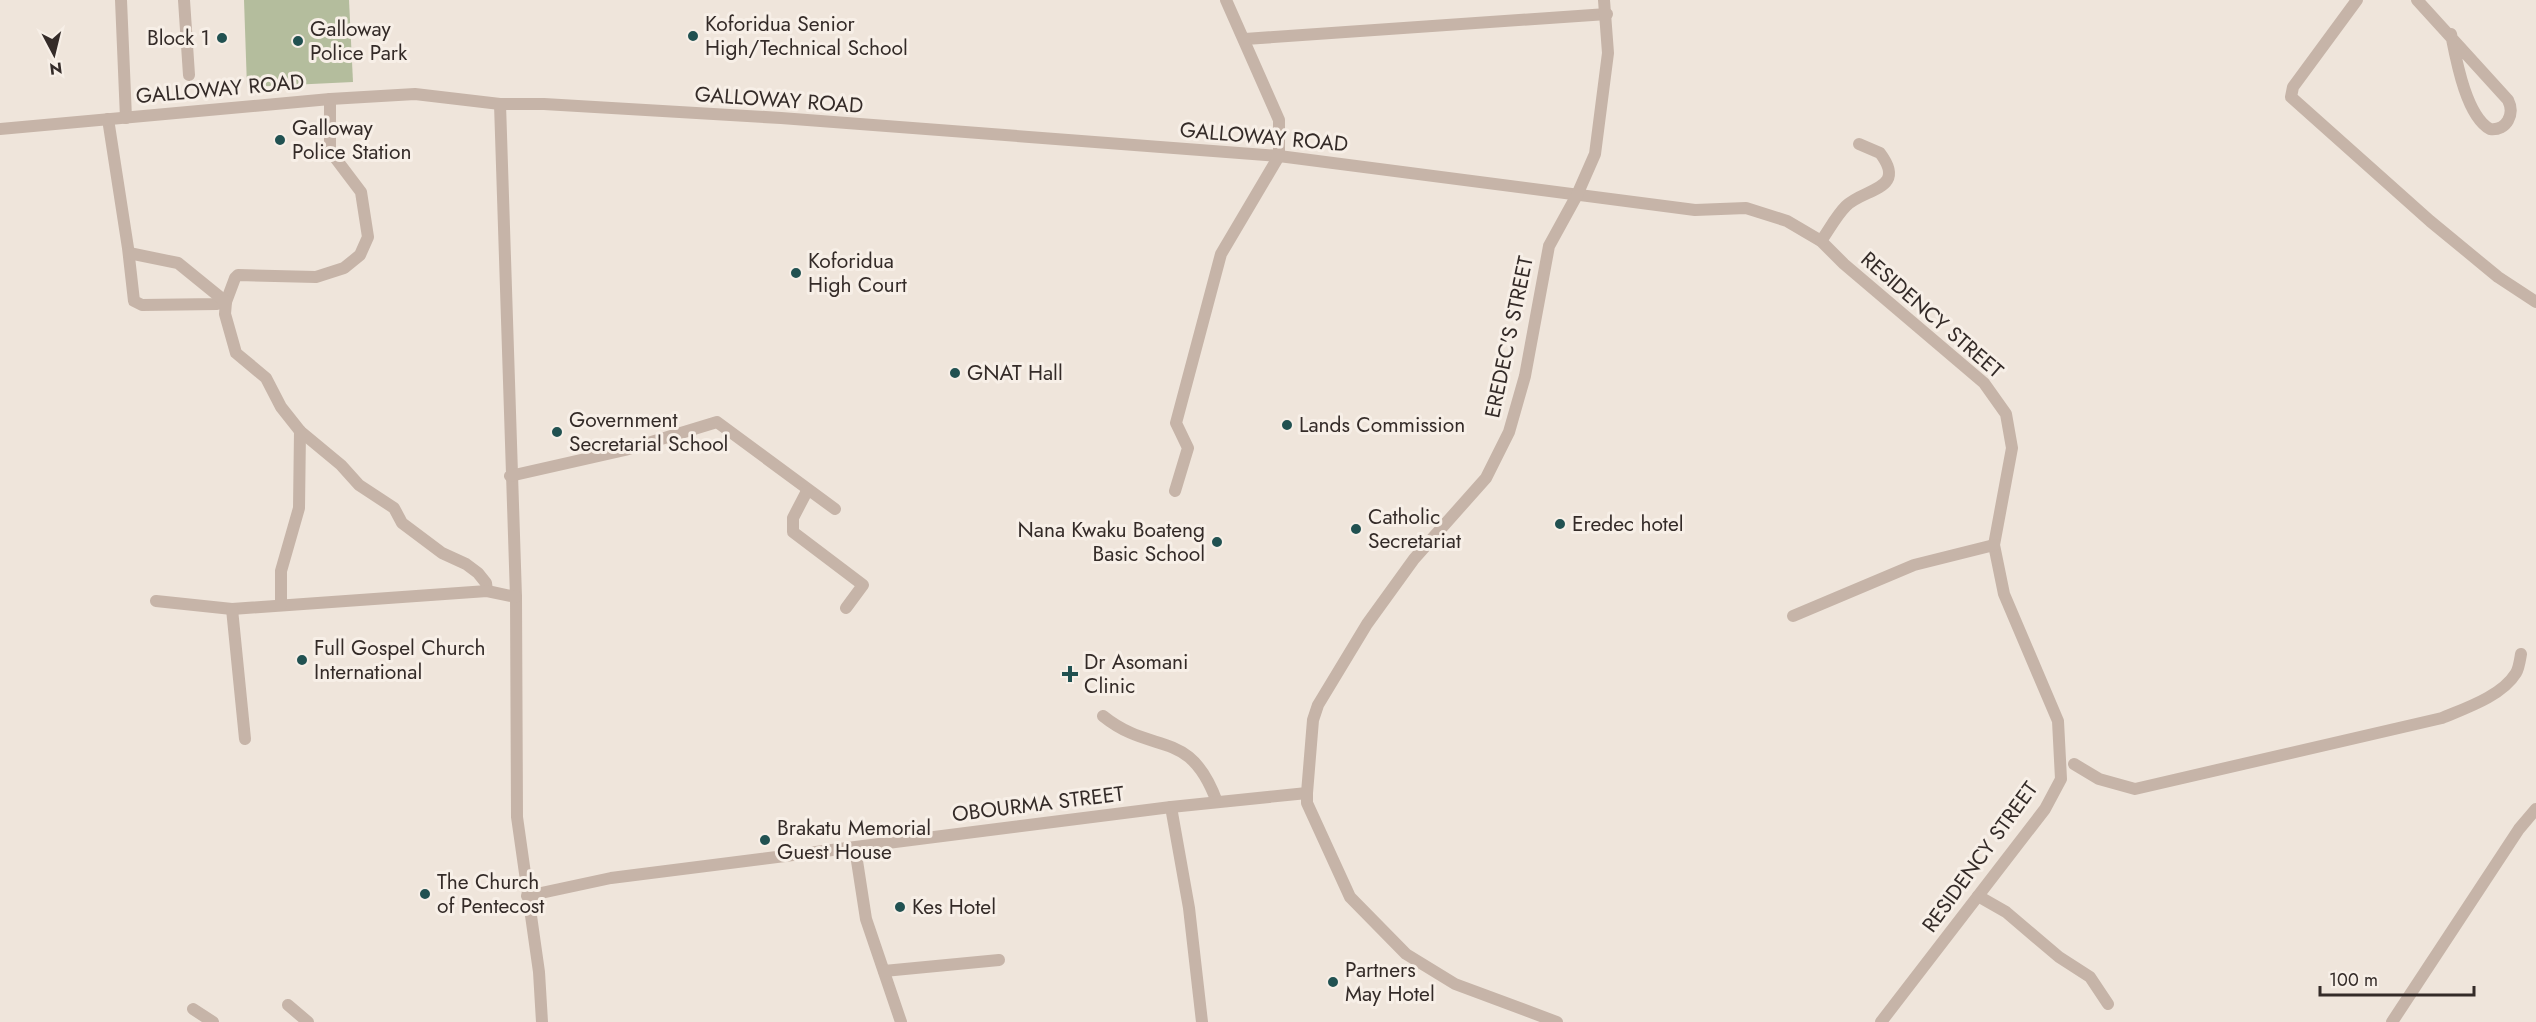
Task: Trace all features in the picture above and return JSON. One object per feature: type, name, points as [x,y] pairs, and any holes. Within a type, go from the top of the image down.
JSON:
[{"type":"street","points":[[121,0],[126,118]]},
{"type":"street","points":[[184,0],[189,75]]},
{"type":"street","points":[[1174,490],[1188,448],[1176,423],[1221,254],[1279,156],[1279,120],[1226,0]]},
{"type":"street","name":"EREDEC'S STREET","points":[[1550,1021],[1455,984],[1406,954],[1350,897],[1307,803],[1307,793],[1313,720],[1318,705],[1367,624],[1414,559],[1486,478],[1509,432],[1525,376],[1549,246],[1577,195],[1595,154],[1608,53],[1607,14],[1604,0]]},
{"type":"street","points":[[2357,0],[2293,87],[2291,97],[2430,221],[2498,277],[2536,302]]},
{"type":"street","points":[[2417,0],[2451,34],[2508,100],[2512,112],[2510,119],[2499,129],[2490,129],[2481,121],[2462,82],[2451,34]]},
{"type":"street","points":[[1245,39],[1607,14]]},
{"type":"street","name":"GALLOWAY ROAD","points":[[0,129],[330,99],[415,94],[500,104],[544,104],[781,118],[1279,156],[1555,190]]},
{"type":"street","points":[[330,99],[330,151],[362,192],[368,237],[360,255],[344,268],[316,277],[238,275],[226,302],[225,314],[236,353],[266,378],[281,407],[300,431],[341,465],[359,485],[394,508],[402,523],[442,552],[478,573],[486,583],[487,591]]},
{"type":"street","points":[[500,104],[510,476],[516,597],[517,817],[526,896],[539,972],[542,1022]]},
{"type":"street","points":[[108,119],[129,253],[133,299],[136,303],[217,304],[226,302]]},
{"type":"street","points":[[1821,241],[1846,207],[1858,198],[1877,191],[1887,181],[1889,172],[1880,153],[1859,144]]},
{"type":"street","name":"RESIDENCY STREET","points":[[1555,190],[1577,195],[1695,210],[1746,208],[1787,221],[1821,241],[1853,272],[1984,382],[2006,414],[2012,448],[1994,545],[2004,594],[2058,721],[2061,779],[2045,809],[1881,1022]]},
{"type":"street","points":[[129,253],[178,263],[226,302]]},
{"type":"street","points":[[510,476],[625,450],[717,422],[807,491],[835,509]]},
{"type":"street","points":[[281,605],[281,571],[299,508],[300,431]]},
{"type":"street","points":[[807,491],[793,518],[793,532],[863,585],[846,608]]},
{"type":"street","points":[[1793,616],[1914,565],[1994,545]]},
{"type":"street","points":[[156,601],[232,609],[487,591],[516,597]]},
{"type":"street","points":[[232,609],[245,740]]},
{"type":"street","points":[[2074,764],[2098,779],[2134,789],[2442,718],[2474,705],[2500,688],[2517,672],[2521,654]]},
{"type":"street","points":[[1103,716],[1114,726],[1185,752],[1204,770],[1217,802]]},
{"type":"street","name":"OBOURMA STREET","points":[[526,896],[611,878],[1171,807],[1307,793]]},
{"type":"street","points":[[1171,807],[1189,908],[1202,1022]]},
{"type":"street","points":[[2392,1022],[2519,829],[2536,809]]},
{"type":"street","points":[[855,848],[866,919],[901,1022]]},
{"type":"street","points":[[1977,896],[2006,912],[2059,957],[2090,977],[2108,1004]]},
{"type":"street","points":[[884,971],[999,960]]},
{"type":"street","points":[[288,1005],[308,1022]]},
{"type":"street","points":[[193,1009],[213,1022]]},
{"type":"green space","name":"Galloway Police Park","points":[[244,0],[349,0],[353,82],[247,87]]},
{"type":"place","name":"Koforidua Senior High/Technical School","points":[[693,36]]},
{"type":"place","name":"Block 1","points":[[222,38]]},
{"type":"place","name":"Galloway Police Park","points":[[298,41]]},
{"type":"place","name":"Galloway Police Station","points":[[280,140]]},
{"type":"place","name":"Koforidua High Court","points":[[796,273]]},
{"type":"place","name":"GNAT Hall","points":[[955,373]]},
{"type":"place","name":"Lands Commission","points":[[1287,425]]},
{"type":"place","name":"Government Secretarial School","points":[[557,432]]},
{"type":"place","name":"Eredec hotel","points":[[1560,524]]},
{"type":"place","name":"Catholic Secretariat","points":[[1356,529]]},
{"type":"place","name":"Nana Kwaku Boateng Basic School","points":[[1217,542]]},
{"type":"place","name":"Full Gospel Church International","points":[[302,660]]},
{"type":"place","name":"Dr Asomani Clinic","points":[[1070,674]]},
{"type":"place","name":"Brakatu Memorial Guest House","points":[[765,840]]},
{"type":"place","name":"The Church of Pentecost","points":[[425,894]]},
{"type":"place","name":"Kes Hotel","points":[[900,907]]},
{"type":"place","name":"Partners May Hotel","points":[[1333,982]]}]
